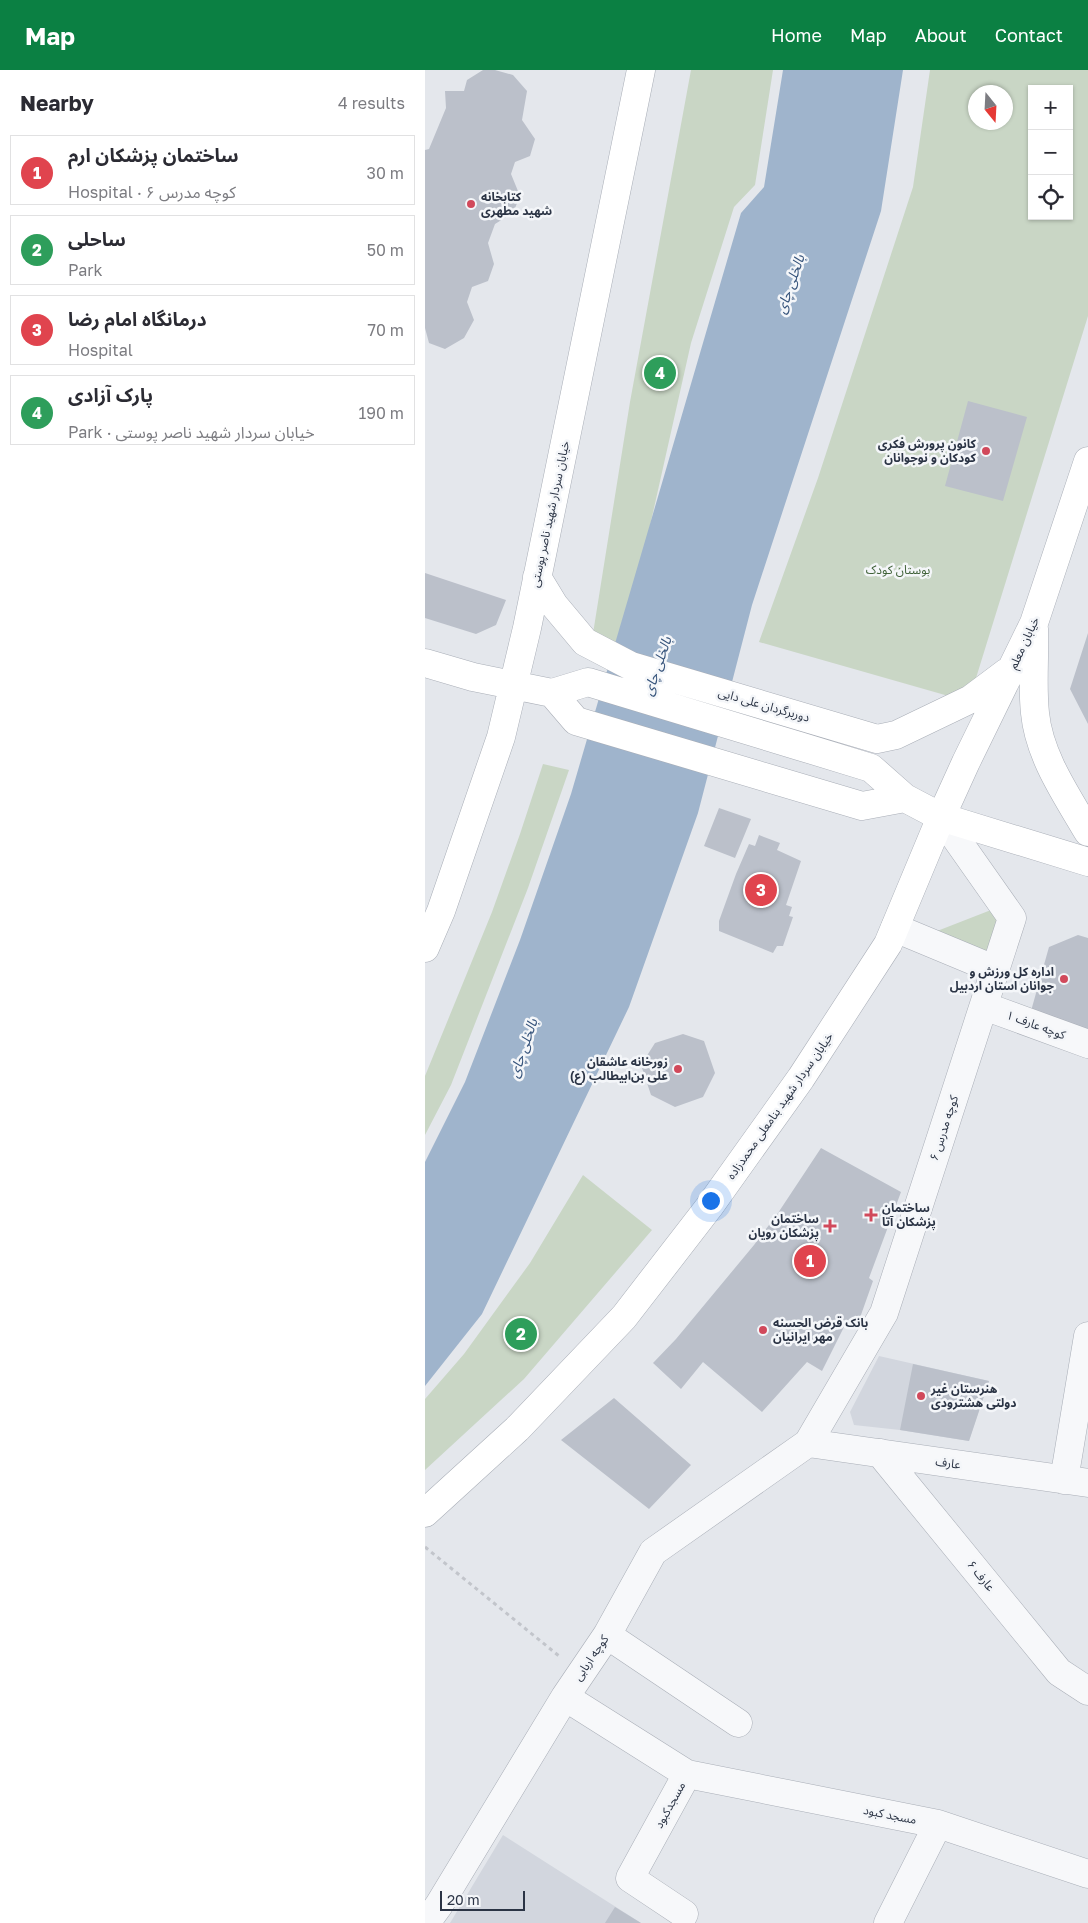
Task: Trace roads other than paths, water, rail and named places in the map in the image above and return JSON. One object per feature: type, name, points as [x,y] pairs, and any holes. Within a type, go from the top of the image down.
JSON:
[{"type":"main road","name":"خیابان سردار شهید ناصر پوستی","points":[[425,948],[441,912],[501,737],[537,577],[641,70]]},
{"type":"main road","name":"خیابان معلم","points":[[941,817],[1034,623],[1088,461]]},
{"type":"main road","name":"دوربرگردان علی دایی","points":[[537,577],[554,605],[585,642],[631,666],[877,739],[896,735],[971,700],[1012,668]]},
{"type":"main road","points":[[1034,623],[1035,714],[1041,741],[1054,774],[1088,832]]},
{"type":"main road","points":[[425,663],[513,686],[552,693],[587,682],[594,684],[871,768],[905,798],[941,817],[1088,862]]},
{"type":"main road","points":[[552,693],[576,721],[581,723],[862,806],[905,798]]},
{"type":"main road","name":"خیابان سردار شهید بنامعلی محمدزاده","points":[[425,1513],[517,1428],[624,1317],[709,1207],[801,1078],[888,944],[941,817]]},
{"type":"street","name":"کوچه مدرس ۶","points":[[808,1443],[884,1313],[1012,918],[941,817]]},
{"type":"street","points":[[895,928],[996,970]]},
{"type":"street","name":"کوچه عارف ۱","points":[[984,1006],[1088,1044]]},
{"type":"street","points":[[1076,1481],[1088,1336]]},
{"type":"street","name":"عارف","points":[[808,1443],[1076,1481]]},
{"type":"street","name":"کوچه اربابی","points":[[426,1923],[439,1905],[565,1697],[607,1634],[653,1552],[808,1443]]},
{"type":"street","name":"عارف ۶","points":[[880,1453],[1059,1672],[1088,1691]]},
{"type":"street","points":[[607,1634],[738,1723]]},
{"type":"street","name":"مسجدکبود","points":[[565,1697],[687,1774],[630,1878],[684,1914]]},
{"type":"street","name":"مسجد کبود","points":[[687,1774],[938,1824],[1088,1874]]},
{"type":"street","points":[[889,1923],[938,1824]]},
{"type":"water","name":"بالخلی چای","points":[[783,70],[903,70],[881,211],[752,605],[698,813],[629,1007],[482,1314],[425,1386],[425,1162],[465,1082],[520,940],[571,794],[741,213],[764,187]]},
{"type":"place","name":"کتابخانه شهید مطهری","points":[[471,204]]},
{"type":"place","name":"پارک آزادی","points":[[660,373]]},
{"type":"place","name":"کانون پرورش فکری کودکان و نوجوانان","points":[[986,451]]},
{"type":"place","name":"درمانگاه امام رضا","points":[[761,890]]},
{"type":"place","name":"اداره کل ورزش و جوانان استان اردبیل","points":[[1064,979]]},
{"type":"place","name":"زورخانه عاشقان علی بن‌ابیطالب (ع)","points":[[678,1069]]},
{"type":"place","name":"ساختمان پزشکان آتا","points":[[871,1215]]},
{"type":"place","name":"ساختمان پزشکان رویان","points":[[830,1226]]},
{"type":"place","name":"ساختمان پزشکان ارم","points":[[810,1261]]},
{"type":"place","name":"بانک قرض الحسنه مهر ایرانیان","points":[[763,1330]]},
{"type":"place","name":"ساحلی","points":[[521,1334]]},
{"type":"place","name":"هنرستان غیر دولتی هشترودی","points":[[921,1396]]},
{"type":"park label","name":"بوستان کودک","points":[[898,570]]}]
